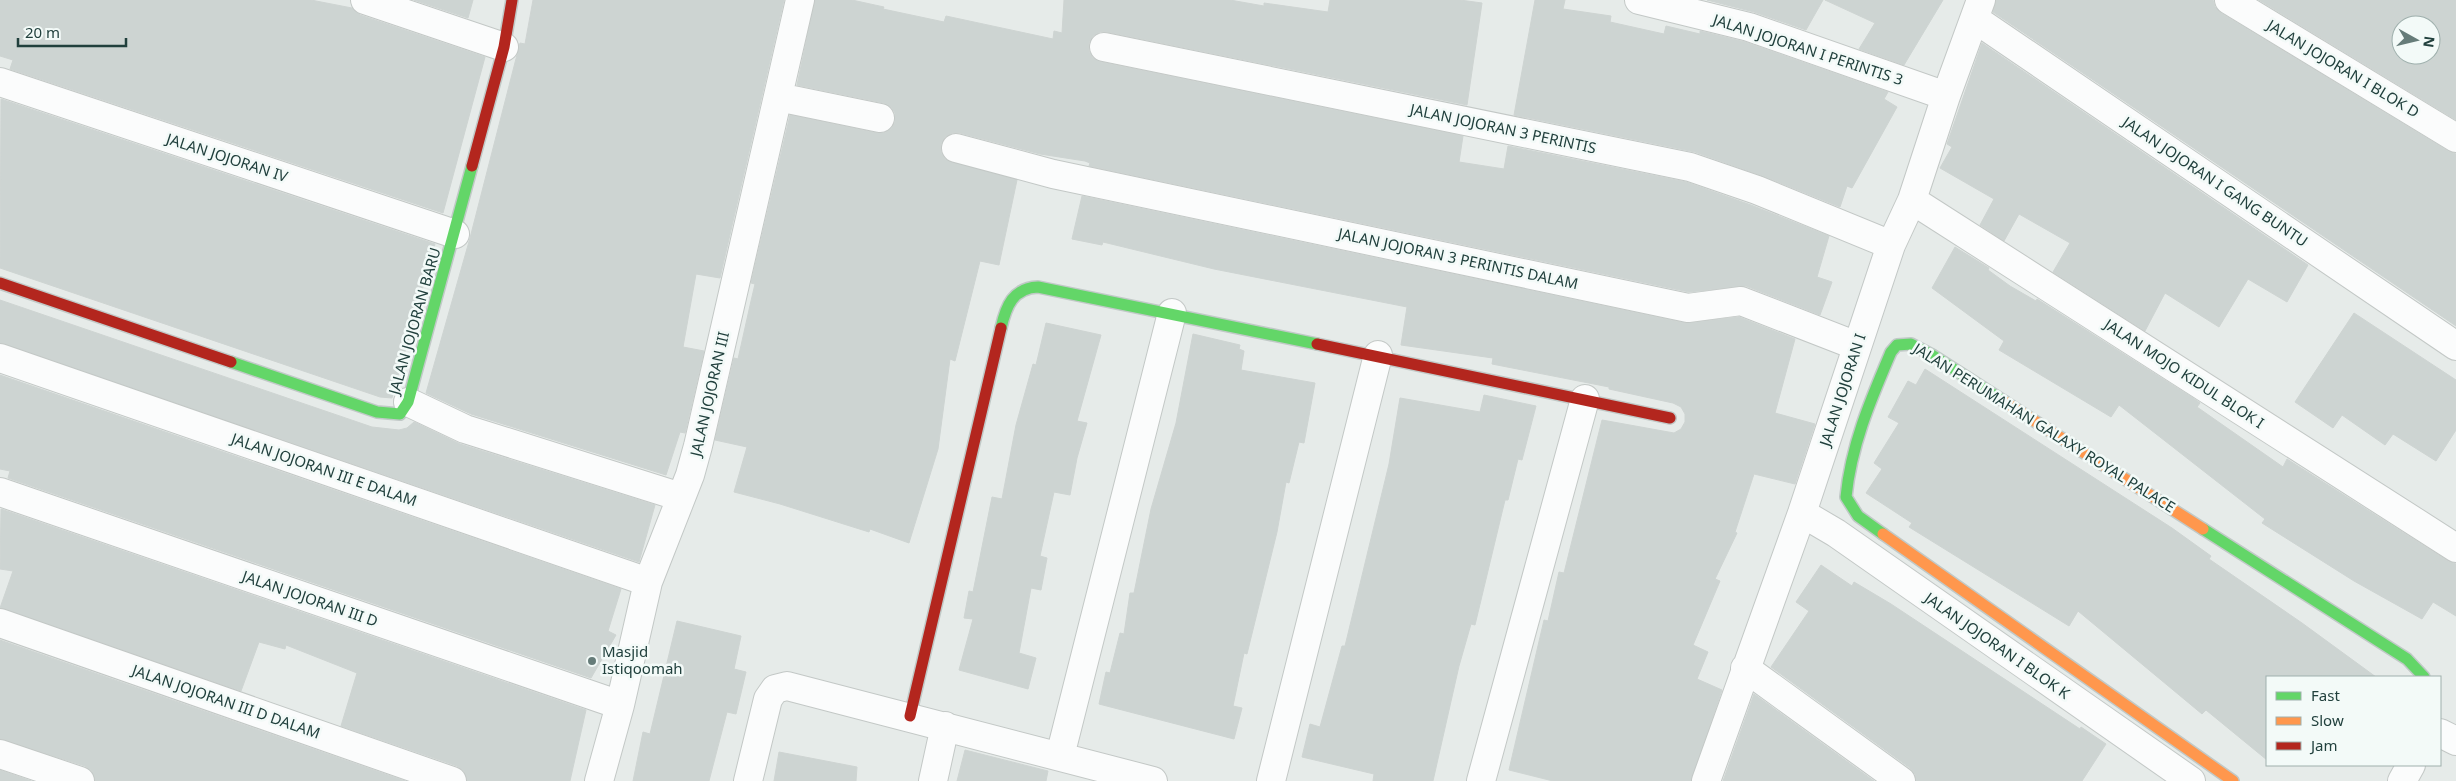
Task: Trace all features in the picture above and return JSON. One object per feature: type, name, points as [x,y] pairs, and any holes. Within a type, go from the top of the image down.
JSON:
[{"type":"street","points":[[365,0],[504,47]]},
{"type":"street","name":"JALAN JOJORAN BARU","points":[[0,283],[377,412],[400,414],[408,402],[455,234],[504,47],[512,0]]},
{"type":"street","name":"JALAN JOJORAN III","points":[[599,781],[620,705],[648,582],[681,497],[698,446],[800,0]]},
{"type":"street","name":"JALAN JOJORAN I PERINTIS 3","points":[[1639,0],[1749,27],[1946,96]]},
{"type":"street","name":"JALAN JOJORAN I BLOK D","points":[[2230,0],[2456,138]]},
{"type":"street","name":"JALAN JOJORAN I","points":[[1706,781],[1802,513],[1890,245],[1912,200],[1946,96],[1978,9]]},
{"type":"street","name":"JALAN JOJORAN I GANG BUNTU","points":[[1978,9],[2456,346]]},
{"type":"street","name":"JALAN JOJORAN 3 PERINTIS","points":[[1104,47],[1690,167],[1757,190],[1890,245]]},
{"type":"street","name":"JALAN JOJORAN IV","points":[[0,82],[455,234]]},
{"type":"street","points":[[778,97],[880,118]]},
{"type":"street","name":"JALAN JOJORAN 3 PERINTIS DALAM","points":[[956,148],[1054,174],[1688,308],[1741,301],[1857,346]]},
{"type":"street","name":"JALAN MOJO KIDUL BLOK I","points":[[1912,200],[2456,548]]},
{"type":"street","points":[[910,716],[1001,328],[1010,300],[1020,289],[1026,286],[1037,286],[1378,355],[1670,418]]},
{"type":"street","points":[[1060,756],[1172,313]]},
{"type":"street","name":"JALAN PERUMAHAN GALAXY ROYAL PALACE","points":[[2234,781],[1858,516],[1846,497],[1852,455],[1862,421],[1891,352],[1898,345],[1911,344],[1932,355],[2407,659],[2423,676]]},
{"type":"street","points":[[1271,781],[1378,355]]},
{"type":"street","name":"JALAN JOJORAN III E DALAM","points":[[0,358],[648,582]]},
{"type":"street","points":[[1481,781],[1585,399]]},
{"type":"street","points":[[408,402],[465,429],[681,497]]},
{"type":"street","name":"JALAN JOJORAN III D","points":[[0,492],[620,705]]},
{"type":"street","name":"JALAN JOJORAN I BLOK K","points":[[1802,513],[1836,533],[2191,781]]},
{"type":"street","name":"JALAN JOJORAN III D DALAM","points":[[0,623],[452,781]]},
{"type":"street","points":[[1745,668],[1901,781]]},
{"type":"street","points":[[748,781],[768,699],[775,689],[787,686],[799,687],[1060,756],[1115,776],[1153,781]]},
{"type":"street","points":[[933,781],[945,726]]},
{"type":"street","points":[[2441,734],[2456,741]]},
{"type":"street","points":[[0,754],[80,781]]},
{"type":"street","points":[[2402,781],[2410,766]]},
{"type":"building","points":[[0,0],[311,0],[352,8],[360,15],[485,57],[443,213],[10,69],[13,60],[0,56]]},
{"type":"building","points":[[414,0],[473,0],[468,18]]},
{"type":"building","points":[[533,0],[784,0],[720,278],[696,274],[683,347],[704,351],[685,433],[680,432],[666,475],[471,414],[426,393],[470,238],[520,43],[525,44]]},
{"type":"building","points":[[815,0],[852,0],[884,7],[883,9],[944,22],[946,16],[1053,39],[1054,31],[1062,33],[1064,0],[1230,0],[1264,6],[1264,3],[1328,12],[1330,0],[1460,0],[1482,3],[1467,105],[1107,32],[1100,32],[1093,36],[1089,43],[1089,51],[1093,58],[1101,62],[1463,136],[1459,162],[1504,169],[1508,146],[1686,182],[1829,236],[1817,277],[1832,282],[1820,315],[1746,286],[1689,292],[1089,166],[1090,163],[1085,161],[1040,154],[960,133],[952,133],[945,137],[941,144],[941,152],[945,159],[1017,180],[999,265],[980,261],[955,361],[950,359],[938,449],[909,543],[870,529],[869,532],[780,504],[734,492],[747,447],[715,440],[734,358],[738,359],[755,284],[751,283],[790,115],[877,133],[884,133],[891,129],[895,122],[895,113],[891,107],[884,103],[797,85]]},
{"type":"building","points":[[1535,0],[1565,0],[1563,9],[1611,16],[1610,22],[1664,34],[1666,26],[1700,34],[1700,31],[1745,42],[1888,92],[1884,99],[1897,107],[1852,188],[1847,186],[1840,207],[1763,176],[1695,152],[1514,115]]},
{"type":"building","points":[[1707,0],[1823,0],[1806,30],[1754,12]]},
{"type":"building","points":[[1825,0],[1943,0],[1904,65],[1859,49],[1875,23]]},
{"type":"building","points":[[1996,0],[2213,0],[2215,7],[2221,13],[2448,151],[2456,154],[2456,326],[1993,12]]},
{"type":"building","points":[[2259,0],[2456,0],[2456,120]]},
{"type":"building","points":[[1982,43],[2308,265],[2287,302],[2248,279],[2219,327],[2165,293],[2145,331],[2053,272],[2070,243],[2019,214],[2004,241],[1980,225],[1994,199],[1940,168],[1952,147],[1947,144]]},
{"type":"building","points":[[1,99],[435,244],[392,398],[380,397],[0,268]]},
{"type":"building","points":[[1082,196],[1685,323],[1739,317],[1795,339],[1775,413],[1815,424],[1795,484],[1754,474],[1735,532],[1737,533],[1715,579],[1720,581],[1693,645],[1708,652],[1697,679],[1722,690],[1691,781],[1553,781],[1509,770],[1544,620],[1548,621],[1559,572],[1564,573],[1602,420],[1674,433],[1681,429],[1685,422],[1685,414],[1681,407],[1673,403],[1609,389],[1609,387],[1492,364],[1493,358],[1401,345],[1407,307],[1214,269],[1103,242],[1102,245],[1072,239]]},
{"type":"building","points":[[1955,247],[1989,268],[1988,270],[2010,286],[2036,301],[2037,299],[2193,398],[2200,403],[2197,407],[2283,467],[2287,459],[2448,561],[2456,564],[2456,616],[2433,602],[2422,619],[2354,581],[2262,523],[2265,519],[2119,405],[2111,417],[1999,350],[2004,341],[1932,288]]},
{"type":"building","points":[[0,300],[372,427],[399,430],[407,428],[414,422],[460,444],[655,505],[639,562],[0,343]]},
{"type":"building","points":[[2354,313],[2456,380],[2456,430],[2436,461],[2393,434],[2385,445],[2342,415],[2333,428],[2295,402]]},
{"type":"building","points":[[1046,323],[1101,335],[1077,421],[1087,423],[1077,458],[1070,495],[1054,492],[1040,556],[1047,558],[1041,590],[1031,588],[1019,653],[1036,658],[1028,689],[959,670],[973,619],[964,618],[969,591],[973,592],[992,497],[1002,499],[1016,425],[1033,364],[1036,365]]},
{"type":"building","points":[[1193,334],[1240,345],[1239,349],[1244,351],[1241,370],[1315,383],[1304,443],[1299,442],[1289,483],[1286,482],[1277,532],[1247,654],[1244,653],[1233,706],[1242,708],[1234,739],[1099,704],[1106,672],[1110,673],[1120,633],[1124,634],[1130,593],[1134,593],[1151,509],[1176,423]]},
{"type":"building","points":[[1925,369],[2172,528],[2211,556],[2209,559],[2375,676],[2266,676],[2266,759],[2206,710],[2202,714],[2078,611],[2069,626],[1909,527],[1912,523],[1866,493],[1882,469],[1874,463],[1899,423],[1888,417],[1908,381],[1916,385]]},
{"type":"building","points":[[0,375],[621,589],[608,631],[616,635],[591,678],[8,478],[10,471],[0,469]]},
{"type":"building","points":[[1484,395],[1536,406],[1522,460],[1518,459],[1508,500],[1505,500],[1475,625],[1471,624],[1459,666],[1433,781],[1373,781],[1374,774],[1302,757],[1310,724],[1320,727],[1342,646],[1345,646],[1389,464],[1400,398],[1480,412]]},
{"type":"building","points":[[1,509],[586,710],[570,781],[467,781],[464,771],[457,766],[341,726],[357,673],[286,645],[285,649],[259,642],[241,691],[0,608],[13,571],[0,569]]},
{"type":"building","points":[[1821,565],[1852,586],[1854,582],[1891,604],[2080,729],[2081,727],[2106,744],[2082,781],[1916,781],[1915,774],[1910,768],[1771,667],[1809,611],[1796,602]]},
{"type":"building","points":[[677,621],[741,636],[734,669],[746,672],[736,714],[727,712],[709,781],[633,781],[643,732],[650,734]]},
{"type":"building","points":[[0,640],[405,781],[95,781],[92,771],[85,766],[0,739]]},
{"type":"building","points":[[1754,694],[1874,781],[1723,781]]},
{"type":"building","points":[[965,750],[1048,771],[1046,781],[957,781]]},
{"type":"building","points":[[779,752],[857,767],[856,781],[774,781]]},
{"type":"building","points":[[0,770],[31,781],[0,781]]},
{"type":"traffic: fast","points":[[231,362],[377,412],[400,414],[408,402],[472,166]]},
{"type":"traffic: fast","points":[[1001,328],[1005,312],[1012,300],[1022,291],[1038,287],[1317,344]]},
{"type":"traffic: fast","points":[[1883,534],[1858,516],[1846,497],[1852,459],[1863,423],[1891,352],[1897,345],[1911,344],[1932,355],[2005,402]]},
{"type":"traffic: fast","points":[[2203,529],[2407,659],[2423,676]]},
{"type":"traffic: slow","points":[[2005,402],[2203,529]]},
{"type":"traffic: slow","points":[[1883,534],[2233,781]]},
{"type":"traffic: jam","points":[[472,166],[504,47],[512,0]]},
{"type":"traffic: jam","points":[[0,283],[231,362]]},
{"type":"traffic: jam","points":[[910,716],[1001,328]]},
{"type":"traffic: jam","points":[[1317,344],[1670,418]]},
{"type":"place","name":"Masjid Istiqoomah","points":[[592,661]]}]
